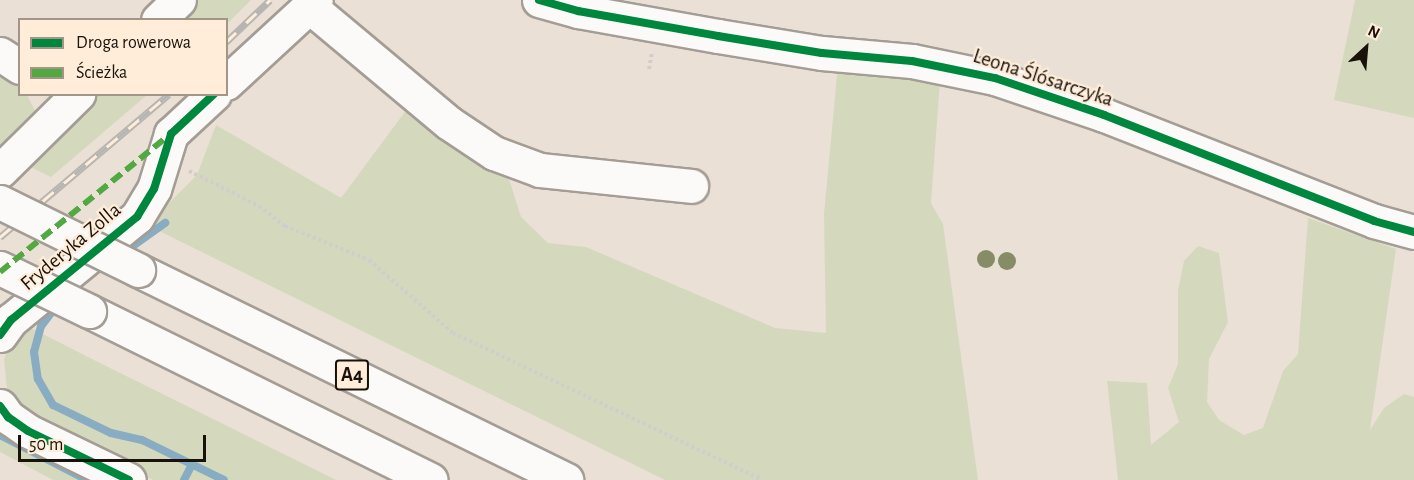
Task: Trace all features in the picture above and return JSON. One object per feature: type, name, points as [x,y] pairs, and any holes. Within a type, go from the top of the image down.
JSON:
[{"type":"main road","points":[[160,18],[179,0]]},
{"type":"main road","name":"Leona Ślósarczyka","points":[[539,0],[578,11],[717,36],[822,53],[912,61],[995,78],[1113,119],[1374,221],[1414,232]]},
{"type":"main road","points":[[228,81],[313,3],[432,108],[494,153],[540,170],[691,186]]},
{"type":"main road","points":[[0,54],[18,66]]},
{"type":"main road","points":[[0,171],[71,96]]},
{"type":"main road","name":"Fryderyka Zolla","points":[[0,335],[11,320],[120,234],[150,199],[171,134],[213,96]]},
{"type":"main road","points":[[150,199],[199,130],[214,96]]},
{"type":"main road","name":"A4","points":[[0,202],[566,480]]},
{"type":"main road","points":[[0,268],[431,480]]},
{"type":"main road","points":[[0,406],[8,417],[28,431],[129,480]]},
{"type":"path","points":[[649,69],[653,43]]},
{"type":"path","points":[[176,163],[259,206],[285,226],[369,260],[453,333],[763,480]]},
{"type":"green space","points":[[186,0],[251,0],[228,23],[228,18],[169,18]]},
{"type":"green space","points":[[1355,0],[1414,0],[1414,118],[1334,100]]},
{"type":"green space","points":[[838,65],[940,80],[931,203],[943,224],[978,480],[665,480],[147,225],[197,175],[216,125],[341,198],[413,101],[494,163],[509,179],[521,217],[548,243],[586,247],[775,328],[826,333],[824,214]]},
{"type":"green space","points":[[0,72],[18,82],[18,96],[28,96],[37,115],[0,152]]},
{"type":"green space","points":[[92,96],[146,96],[51,177],[24,164]]},
{"type":"green space","points":[[1308,218],[1396,249],[1370,430],[1384,408],[1404,394],[1414,397],[1414,480],[1118,480],[1107,381],[1147,383],[1151,445],[1179,422],[1168,388],[1178,364],[1178,291],[1184,261],[1198,246],[1219,253],[1228,322],[1209,359],[1207,402],[1219,420],[1244,435],[1263,428],[1283,371],[1298,354]]},
{"type":"green space","points":[[27,326],[336,480],[153,480],[49,431],[17,407],[7,390],[4,359],[13,338]]},
{"type":"green space","points":[[0,425],[105,480],[53,480],[0,452]]},
{"type":"waterway","points":[[123,253],[165,223]]},
{"type":"waterway","points":[[57,305],[41,326],[34,352],[38,379],[53,405],[111,433],[142,440],[224,480]]},
{"type":"waterway","points":[[0,435],[87,480]]},
{"type":"waterway","points":[[184,480],[192,464]]},
{"type":"railway","points":[[228,40],[270,0]]},
{"type":"railway","points":[[0,237],[167,96]]},
{"type":"marked path","points":[[0,272],[168,136]]},
{"type":"cycle path","points":[[539,0],[578,11],[718,36],[822,53],[912,61],[995,78],[1104,115],[1374,221],[1414,232]]},
{"type":"cycle path","points":[[0,335],[11,320],[137,217],[154,189],[171,134],[212,96]]},
{"type":"cycle path","points":[[0,406],[8,417],[28,431],[129,480]]}]
